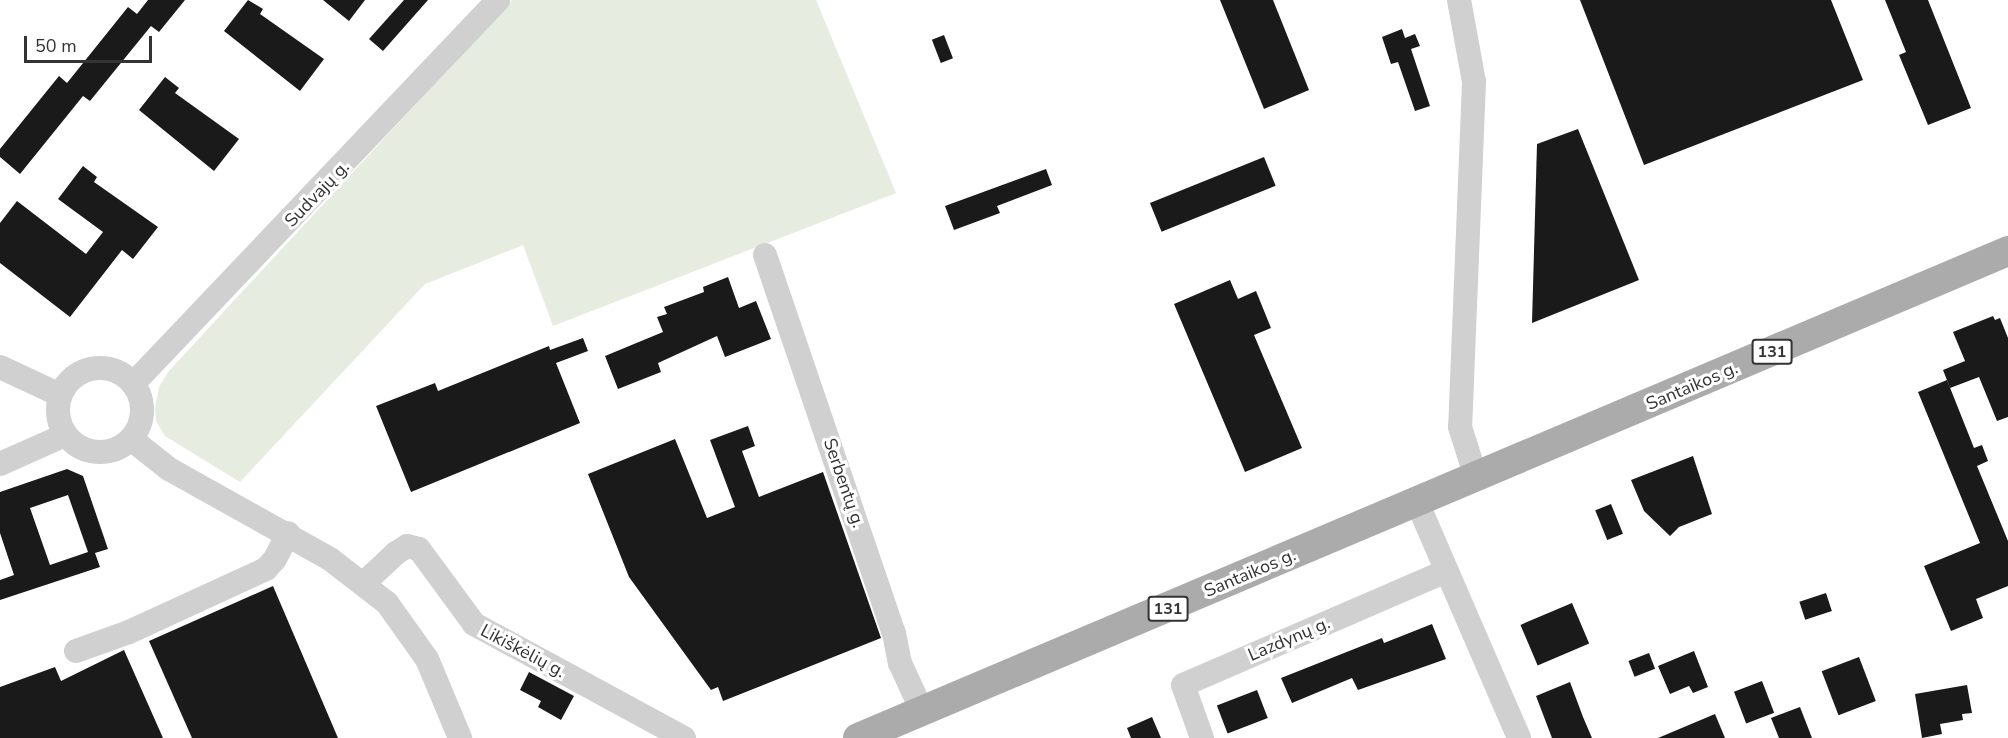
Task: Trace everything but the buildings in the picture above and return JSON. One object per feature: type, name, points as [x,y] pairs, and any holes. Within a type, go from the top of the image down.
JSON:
[{"type":"main road","name":"Santaikos g.","points":[[866,737],[922,711],[2008,251]]},
{"type":"street","name":"Sudvajų g.","points":[[133,384],[498,0]]},
{"type":"street","points":[[1458,0],[1474,82],[1460,427],[1476,477]]},
{"type":"street","name":"Serbentų g.","points":[[765,255],[894,633],[900,663],[922,711]]},
{"type":"street","points":[[0,367],[60,395]]},
{"type":"street","points":[[93,368],[122,374],[133,384],[142,412],[131,439],[105,452],[76,446],[65,435],[57,409],[60,395],[79,373],[93,368]]},
{"type":"street","points":[[0,464],[65,435]]},
{"type":"street","points":[[131,439],[169,469],[288,533],[364,583],[402,620],[419,645],[460,738]]},
{"type":"street","points":[[1418,502],[1519,738]]},
{"type":"street","points":[[76,651],[129,632],[266,569],[275,559],[288,533]]},
{"type":"street","name":"Likiškėlių g.","points":[[364,583],[407,546],[419,549],[465,617],[474,624],[684,738]]},
{"type":"street","name":"Lazdynų g.","points":[[1202,738],[1183,685],[1446,572]]},
{"type":"shaded area","points":[[512,0],[816,0],[896,193],[553,326],[523,245],[425,284],[240,482],[165,436],[156,421],[155,409],[159,387],[168,372]]}]
